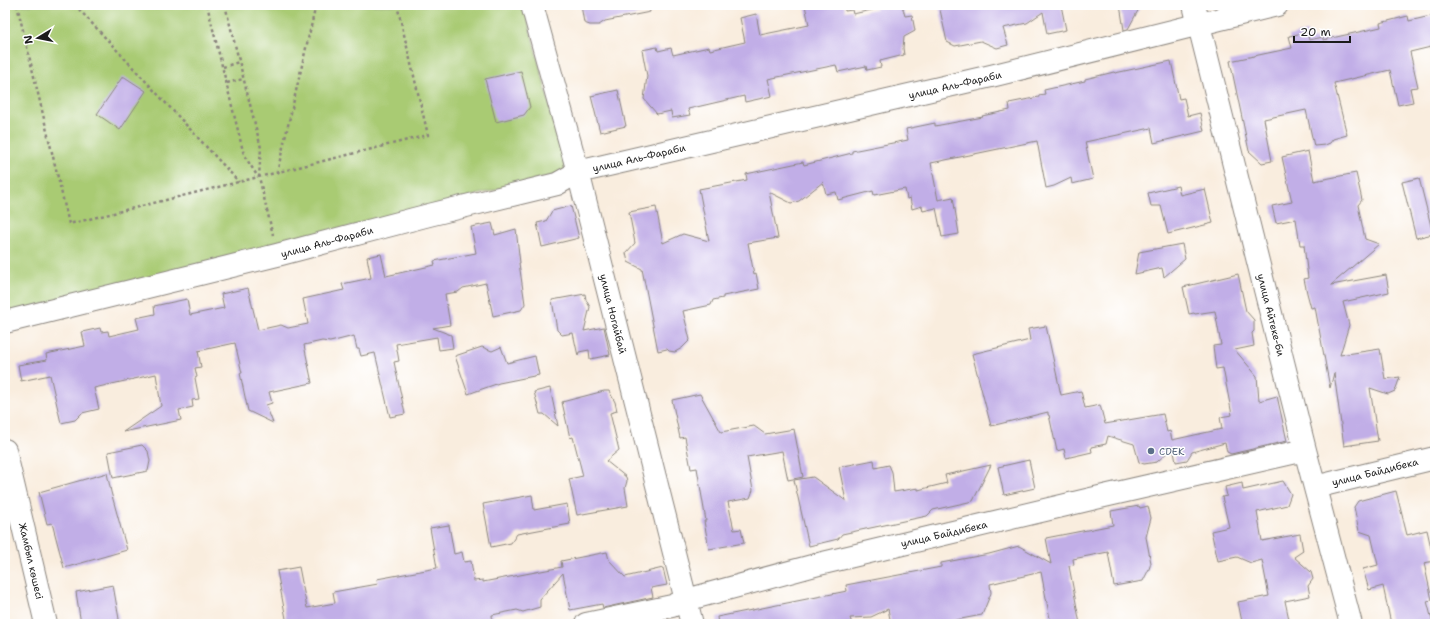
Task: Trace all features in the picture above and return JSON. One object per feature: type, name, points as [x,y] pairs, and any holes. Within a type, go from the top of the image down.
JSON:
[{"type":"street","name":"улица Ногайбай","points":[[532,5],[578,172],[692,624]]},
{"type":"street","name":"улица Аль-Фараби","points":[[5,322],[557,184],[578,172],[991,76],[1197,15],[1277,5]]},
{"type":"street","name":"улица Айтеке-би","points":[[1197,15],[1305,450],[1351,624]]},
{"type":"street","name":"Жамбыл көшесі","points":[[5,450],[46,624]]},
{"type":"street","name":"улица Байдибека","points":[[586,624],[672,606],[686,600],[819,564],[1305,450]]},
{"type":"street","name":"улица Байдибека","points":[[1315,487],[1435,458]]},
{"type":"path","points":[[17,5],[69,224],[428,135],[397,5]]},
{"type":"path","points":[[75,5],[239,182]]},
{"type":"path","points":[[208,5],[244,155],[258,177],[277,255]]},
{"type":"path","points":[[225,5],[261,148],[258,177]]},
{"type":"path","points":[[277,173],[316,5]]},
{"type":"path","points":[[223,67],[239,62]]},
{"type":"path","points":[[227,83],[243,79]]},
{"type":"green space","points":[[5,5],[524,5],[567,172],[5,314]]},
{"type":"building","points":[[581,5],[649,5],[650,12],[605,21],[599,25],[590,25],[584,23]]},
{"type":"building","points":[[805,5],[844,5],[845,11],[852,10],[853,14],[876,9],[880,5],[902,5],[905,16],[912,15],[915,31],[904,37],[904,55],[880,61],[881,67],[867,70],[866,66],[838,72],[836,65],[768,79],[772,96],[745,102],[744,96],[688,109],[690,115],[672,118],[671,111],[657,114],[644,99],[647,76],[642,50],[657,47],[658,51],[671,48],[673,55],[709,47],[710,50],[745,42],[740,18],[756,14],[760,35],[809,25]]},
{"type":"building","points":[[939,5],[1061,5],[1066,30],[1047,34],[1043,12],[1027,23],[1003,28],[1008,45],[997,48],[981,41],[955,46],[947,42]]},
{"type":"building","points":[[1120,5],[1141,5],[1128,29],[1124,30]]},
{"type":"building","points":[[1435,15],[1435,46],[1410,52],[1418,87],[1410,88],[1413,102],[1398,105],[1390,70],[1334,83],[1347,135],[1333,139],[1330,143],[1325,145],[1314,146],[1306,110],[1264,119],[1272,161],[1262,163],[1249,151],[1230,61],[1292,48],[1289,36],[1307,32],[1309,40],[1323,37],[1323,40],[1381,27],[1380,23],[1408,16],[1409,21]]},
{"type":"building","points":[[1171,61],[1179,99],[1184,98],[1188,116],[1200,113],[1204,131],[1154,143],[1151,128],[1085,142],[1093,179],[1072,184],[1071,178],[1046,188],[1037,141],[931,163],[938,200],[953,197],[959,234],[942,237],[936,208],[923,211],[922,206],[912,209],[910,198],[907,199],[905,189],[874,195],[873,191],[838,200],[836,192],[826,194],[823,182],[799,201],[791,203],[769,192],[778,238],[748,243],[754,274],[756,273],[759,289],[723,296],[723,298],[713,300],[711,305],[683,311],[690,340],[682,348],[675,352],[667,349],[658,351],[642,269],[628,262],[626,253],[635,243],[629,212],[656,207],[663,243],[683,234],[709,241],[699,189],[747,180],[746,174],[803,162],[804,165],[852,153],[852,151],[908,140],[906,129],[935,123],[935,126],[983,117],[982,116],[1010,110],[1009,103],[1039,97],[1039,95],[1045,94],[1044,90],[1085,81],[1085,79],[1114,72]]},
{"type":"building","points":[[521,71],[530,107],[524,115],[496,122],[485,79]]},
{"type":"building","points":[[123,76],[146,91],[120,130],[97,114]]},
{"type":"building","points":[[618,90],[626,126],[600,132],[591,96]]},
{"type":"building","points":[[1308,151],[1314,181],[1356,173],[1362,200],[1358,205],[1365,239],[1379,244],[1331,285],[1386,275],[1389,292],[1343,302],[1349,325],[1340,355],[1380,349],[1385,379],[1400,377],[1395,391],[1388,394],[1370,388],[1378,441],[1344,446],[1334,373],[1330,388],[1315,307],[1311,308],[1304,279],[1308,278],[1304,245],[1300,245],[1296,219],[1276,223],[1272,206],[1292,202],[1282,157]]},
{"type":"building","points":[[1419,178],[1433,234],[1416,238],[1402,182]]},
{"type":"building","points":[[1178,186],[1180,195],[1205,189],[1213,223],[1168,234],[1161,206],[1151,206],[1148,193]]},
{"type":"building","points":[[571,206],[579,238],[542,247],[537,223],[546,221],[552,211]]},
{"type":"building","points":[[492,223],[495,235],[516,229],[525,304],[521,310],[493,316],[486,283],[463,288],[458,292],[445,294],[450,325],[433,328],[451,335],[453,348],[439,350],[437,337],[396,344],[399,361],[394,362],[405,414],[390,417],[375,353],[361,356],[359,349],[357,349],[354,336],[330,342],[322,341],[304,345],[312,383],[269,392],[272,403],[266,405],[273,423],[248,411],[240,373],[242,373],[235,343],[198,351],[201,367],[195,368],[197,377],[195,378],[199,399],[192,400],[193,407],[179,410],[181,420],[123,432],[161,406],[156,374],[94,388],[99,409],[82,413],[75,420],[61,423],[50,375],[21,381],[18,365],[47,360],[46,354],[85,346],[82,332],[100,328],[101,332],[108,331],[109,336],[139,329],[136,318],[155,314],[154,306],[187,299],[190,315],[224,308],[221,294],[248,288],[258,330],[281,325],[288,328],[308,324],[303,299],[344,290],[342,284],[371,278],[367,257],[381,254],[386,276],[435,265],[434,261],[476,253],[471,227]]},
{"type":"building","points":[[1182,244],[1185,259],[1164,277],[1162,268],[1135,274],[1139,252]]},
{"type":"building","points":[[1238,274],[1246,311],[1254,320],[1254,331],[1252,333],[1254,346],[1235,350],[1257,376],[1259,401],[1277,396],[1287,441],[1231,454],[1227,452],[1225,443],[1192,452],[1187,460],[1176,462],[1173,447],[1157,462],[1144,464],[1139,462],[1134,444],[1108,436],[1106,444],[1091,447],[1092,452],[1066,458],[1064,449],[1057,451],[1048,412],[991,426],[972,354],[1030,340],[1028,329],[1046,326],[1061,395],[1081,391],[1085,408],[1100,405],[1105,424],[1163,414],[1167,432],[1170,431],[1172,440],[1222,429],[1220,417],[1232,415],[1223,368],[1216,369],[1213,346],[1221,345],[1215,311],[1189,314],[1183,287]]},
{"type":"building","points":[[585,294],[586,300],[590,307],[584,331],[604,327],[610,355],[590,359],[589,350],[579,352],[578,356],[573,333],[562,335],[557,330],[552,300]]},
{"type":"building","points":[[482,347],[492,351],[501,347],[507,363],[535,356],[539,375],[499,383],[468,394],[455,356]]},
{"type":"building","points":[[550,388],[558,426],[544,414],[540,414],[534,392]]},
{"type":"building","points":[[609,391],[615,402],[617,411],[610,413],[619,450],[606,461],[626,477],[627,481],[625,488],[628,506],[577,515],[569,479],[583,476],[573,437],[570,438],[562,402]]},
{"type":"building","points":[[700,394],[721,432],[754,426],[765,434],[794,429],[803,477],[788,480],[782,451],[747,457],[753,490],[750,498],[728,502],[734,530],[741,529],[744,543],[709,549],[697,468],[691,469],[685,437],[680,438],[672,400]]},
{"type":"building","points":[[142,445],[148,451],[150,461],[148,471],[113,478],[108,452]]},
{"type":"building","points":[[874,460],[875,468],[889,465],[892,472],[894,492],[918,488],[918,490],[947,483],[945,475],[991,465],[973,501],[933,510],[927,516],[842,534],[838,539],[809,546],[794,480],[813,477],[846,501],[839,467]]},
{"type":"building","points":[[1029,460],[1035,488],[1004,495],[998,467]]},
{"type":"building","points":[[107,473],[127,550],[64,568],[52,523],[47,524],[39,492]]},
{"type":"building","points":[[1283,481],[1291,494],[1287,505],[1257,512],[1262,541],[1300,534],[1303,551],[1294,557],[1311,572],[1313,579],[1308,586],[1310,596],[1285,601],[1290,624],[1252,624],[1251,620],[1242,622],[1238,602],[1269,596],[1262,560],[1251,563],[1237,557],[1218,561],[1211,531],[1229,527],[1222,497],[1227,496],[1225,487],[1242,483],[1243,490]]},
{"type":"building","points":[[1396,491],[1407,535],[1427,530],[1434,561],[1424,563],[1432,600],[1427,601],[1433,624],[1391,624],[1383,586],[1369,590],[1363,569],[1378,565],[1371,535],[1359,531],[1354,507],[1358,501]]},
{"type":"building","points":[[532,495],[534,510],[567,504],[570,524],[517,534],[511,543],[491,547],[483,504]]},
{"type":"building","points":[[1139,506],[1140,508],[1148,506],[1151,518],[1146,537],[1151,563],[1143,581],[1114,586],[1108,552],[1073,559],[1074,565],[1069,566],[1080,624],[1051,624],[1041,572],[990,584],[991,593],[982,615],[935,624],[891,624],[888,609],[871,617],[850,618],[852,624],[718,624],[717,617],[847,591],[846,585],[941,567],[941,563],[989,554],[1019,546],[1051,564],[1046,538],[1113,525],[1111,511]]},
{"type":"building","points":[[449,525],[454,554],[462,552],[464,562],[471,561],[474,581],[483,580],[483,582],[562,567],[561,561],[607,552],[609,560],[625,577],[663,568],[667,585],[651,588],[653,597],[603,608],[602,604],[570,610],[563,573],[540,599],[540,607],[523,612],[517,610],[492,615],[493,624],[287,624],[277,571],[299,567],[307,608],[335,603],[333,592],[378,584],[377,579],[437,568],[430,528]]},
{"type":"building","points":[[113,585],[119,619],[114,624],[81,624],[76,592]]},
{"type":"place","name":"CDEK","points":[[1151,451]]}]
